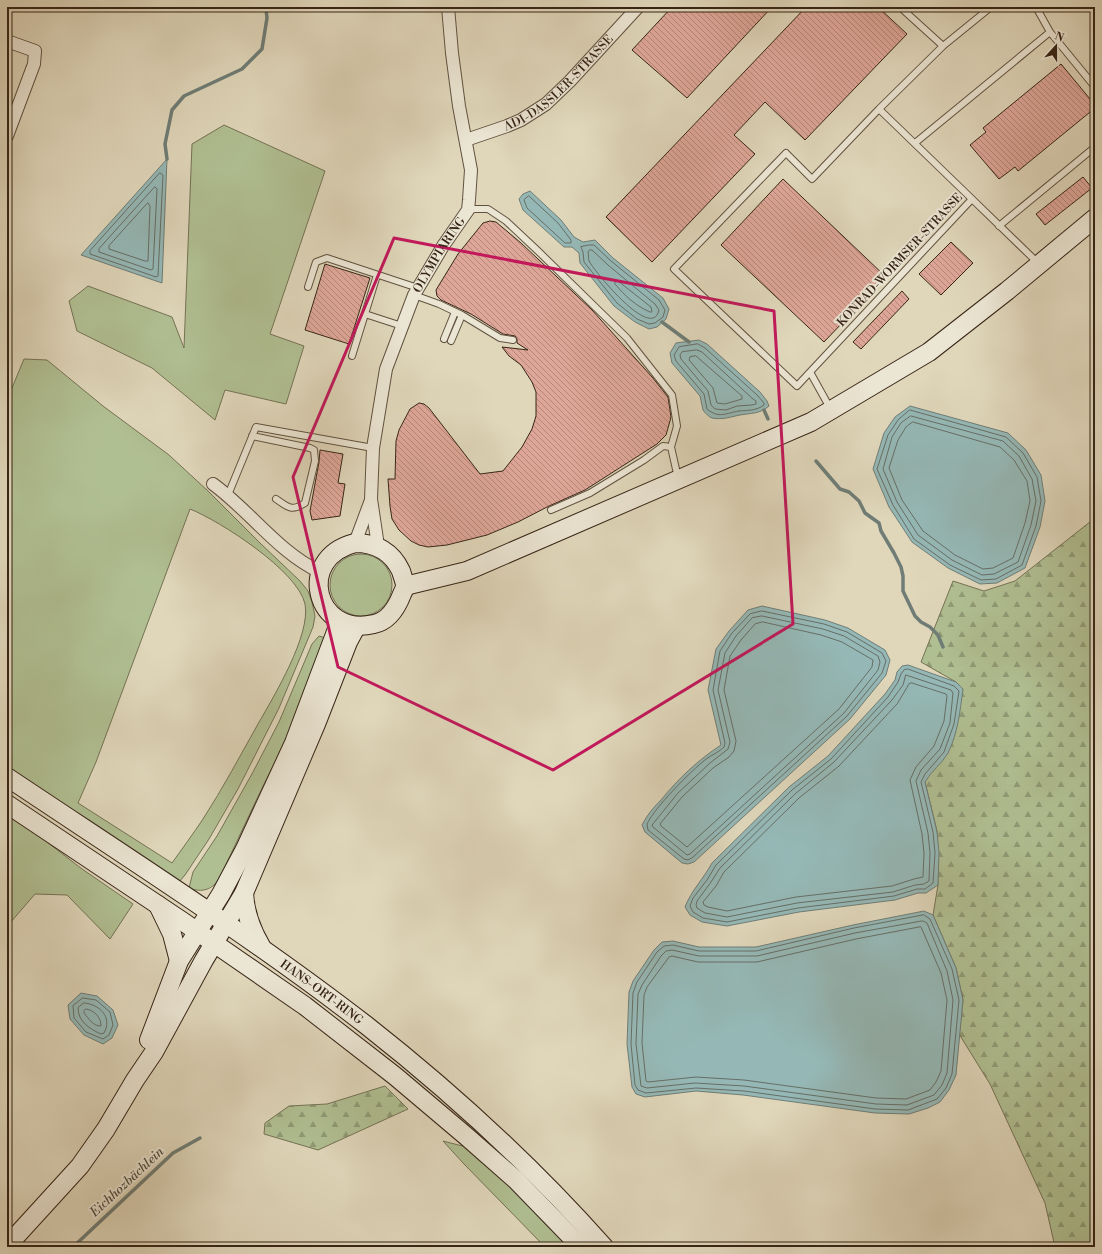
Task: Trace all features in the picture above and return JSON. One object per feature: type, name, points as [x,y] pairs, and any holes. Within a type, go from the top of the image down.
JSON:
[{"type":"street","name":"OLYMPIARING","points":[[378,546],[371,499],[373,448],[386,369],[416,292],[443,246],[468,210],[471,170],[461,116],[452,53],[448,7]]},
{"type":"street","name":"ADI-DASSLER-STRASSE","points":[[466,140],[521,120],[546,104],[570,81],[638,7]]},
{"type":"street","points":[[7,41],[36,51],[34,64],[7,136]]},
{"type":"street","points":[[405,586],[467,571],[811,422],[929,352],[1095,218]]},
{"type":"street","points":[[213,484],[228,495],[273,538],[307,566],[320,572]]},
{"type":"street","name":"OLYMPIARING","points":[[355,543],[371,499]]},
{"type":"street","points":[[355,543],[365,543],[378,546],[389,554],[397,563],[405,586],[399,604],[388,617],[376,624],[348,624],[330,613],[322,602],[319,586],[320,572],[331,555],[339,549],[355,543]]},
{"type":"street","points":[[7,1246],[80,1166],[106,1129],[135,1080],[154,1052],[167,1026],[244,893],[316,724],[348,642],[348,624]]},
{"type":"street","points":[[135,1080],[179,961],[221,894],[245,849],[348,624]]},
{"type":"street","name":"HANS-ORT-RING","points":[[7,777],[262,949],[365,1025],[416,1065],[456,1100],[530,1170],[604,1247]]},
{"type":"street","name":"HANS-ORT-RING","points":[[7,804],[198,931],[305,1006],[395,1076],[516,1180],[581,1247]]},
{"type":"street","points":[[244,893],[246,912],[251,927],[262,949]]},
{"type":"street","points":[[157,904],[172,934],[179,961]]},
{"type":"lane","points":[[900,7],[943,46]]},
{"type":"lane","points":[[972,199],[879,109],[943,46],[991,7]]},
{"type":"lane","points":[[1036,7],[1050,32],[1095,87]]},
{"type":"lane","points":[[915,143],[1050,32]]},
{"type":"lane","name":"KONRAD-WORMSER-STRASSE","points":[[879,109],[812,179],[786,154],[674,269],[797,386],[972,199],[1039,264]]},
{"type":"lane","points":[[999,226],[1095,147]]},
{"type":"lane","points":[[468,210],[475,208],[488,209],[506,221],[627,338],[672,395],[677,426],[671,447],[679,479]]},
{"type":"lane","points":[[308,287],[316,262],[327,258],[377,275],[416,292],[462,315],[500,338],[513,340]]},
{"type":"lane","points":[[352,356],[377,275]]},
{"type":"lane","points":[[444,339],[455,312]]},
{"type":"lane","points":[[365,314],[402,326]]},
{"type":"lane","points":[[451,341],[462,315]]},
{"type":"lane","points":[[810,372],[832,410]]},
{"type":"lane","points":[[228,495],[256,427],[373,448]]},
{"type":"lane","points":[[252,436],[314,450],[315,461],[305,503],[298,508],[289,508],[276,499]]},
{"type":"lane","points":[[551,510],[590,493],[644,460],[663,446],[671,447]]},
{"type":"highlighted area","points":[[394,238],[774,311],[793,624],[553,770],[338,667],[293,477]]},
{"type":"green space","points":[[224,125],[325,171],[270,334],[304,346],[286,404],[225,390],[215,420],[152,368],[77,331],[69,301],[88,286],[172,317],[184,348],[192,144]]},
{"type":"green space","points":[[24,359],[47,360],[103,406],[169,455],[300,581],[308,591],[312,602],[315,616],[313,627],[279,708],[238,789],[209,839],[178,883],[7,771],[7,400]],"holes":[[[190,509],[220,524],[256,549],[288,577],[299,591],[305,604],[305,617],[297,648],[273,698],[210,807],[172,863],[78,803],[96,762]]]},
{"type":"green space","points":[[1095,518],[1095,1247],[1055,1247],[1045,1203],[990,1084],[959,1034],[963,1000],[956,968],[933,915],[938,885],[937,831],[925,782],[963,689],[956,682],[921,662],[953,581],[984,591],[1015,581]]},
{"type":"green space","points":[[361,554],[373,556],[383,563],[390,573],[392,585],[390,597],[383,607],[373,614],[361,616],[349,614],[339,607],[332,597],[330,585],[332,573],[339,563],[349,556]]},
{"type":"green space","points":[[319,636],[326,638],[293,726],[220,877],[211,888],[198,890],[189,888],[193,872],[217,836],[279,722],[312,644]]},
{"type":"green space","points":[[7,811],[82,869],[133,904],[110,939],[67,895],[35,894],[10,923],[7,921]]},
{"type":"green space","points":[[385,1086],[408,1109],[318,1150],[264,1134],[265,1123],[289,1106],[327,1104]]},
{"type":"green space","points":[[443,1141],[470,1148],[572,1247],[545,1247]]},
{"type":"water","points":[[167,159],[162,283],[81,255]]},
{"type":"water","points":[[530,191],[561,220],[574,237],[583,242],[595,240],[613,258],[663,298],[669,309],[666,319],[657,327],[649,329],[635,322],[614,306],[580,263],[579,253],[572,247],[564,247],[523,210],[519,199],[523,194]]},
{"type":"water","points":[[699,340],[707,344],[760,392],[769,406],[759,412],[720,419],[712,418],[707,415],[703,410],[700,396],[672,363],[670,353],[676,343]]},
{"type":"water","points":[[910,406],[1008,433],[1026,450],[1041,475],[1045,501],[1040,527],[1025,568],[997,583],[980,584],[948,568],[912,542],[889,507],[873,469],[884,433],[895,417]]},
{"type":"water","points":[[762,606],[825,620],[848,628],[885,650],[890,660],[886,675],[850,719],[694,862],[688,864],[682,863],[645,832],[642,825],[653,809],[681,777],[696,763],[721,745],[708,690],[716,649],[729,631],[748,610]]},
{"type":"water","points":[[908,665],[956,682],[963,689],[958,722],[948,753],[925,782],[937,832],[939,852],[938,885],[926,893],[918,893],[895,900],[799,912],[727,926],[702,922],[690,915],[685,907],[712,863],[789,787],[828,756],[885,694],[895,680],[897,672],[902,666]]},
{"type":"water","points":[[924,911],[933,915],[956,968],[963,1000],[956,1075],[949,1090],[940,1102],[928,1108],[909,1114],[875,1113],[743,1095],[696,1091],[645,1097],[636,1094],[632,1087],[627,1044],[629,992],[633,981],[654,950],[662,942],[673,941],[699,947],[756,947]]},
{"type":"water","points":[[81,993],[97,996],[113,1010],[118,1025],[112,1038],[103,1044],[84,1035],[70,1019],[68,1005]]},
{"type":"building","points":[[672,7],[772,7],[687,98],[632,50]]},
{"type":"building","points":[[806,7],[878,7],[907,34],[805,140],[765,102],[734,135],[755,154],[652,262],[606,217]]},
{"type":"building","points":[[1061,64],[1095,105],[1095,108],[1018,171],[1015,167],[999,179],[970,145],[986,132],[983,128]]},
{"type":"building","points":[[1083,177],[1092,188],[1045,225],[1036,214]]},
{"type":"building","points":[[783,179],[886,277],[824,342],[721,245]]},
{"type":"building","points":[[490,221],[496,222],[521,243],[592,310],[668,397],[671,417],[666,435],[657,444],[585,490],[487,535],[447,545],[428,547],[411,541],[399,530],[392,519],[390,506],[388,479],[395,479],[396,441],[399,430],[410,409],[419,403],[424,404],[429,408],[480,474],[503,471],[522,447],[532,429],[536,416],[536,392],[532,382],[521,365],[509,356],[502,347],[528,350],[517,343],[515,336],[503,334],[471,314],[441,300],[437,296],[436,290],[458,254],[483,223]]},
{"type":"building","points":[[951,242],[973,263],[941,295],[919,274]]},
{"type":"building","points":[[325,264],[370,278],[349,344],[305,330]]},
{"type":"building","points":[[902,291],[909,299],[861,349],[853,342]]},
{"type":"building","points":[[320,450],[343,454],[338,483],[345,484],[340,516],[312,520],[310,511]]},
{"type":"waterway","points":[[167,159],[165,144],[172,110],[184,96],[242,69],[262,49],[267,18],[266,9]]},
{"type":"waterway","points":[[662,322],[689,342]]},
{"type":"waterway","points":[[764,410],[768,419]]},
{"type":"waterway","points":[[816,461],[840,489],[849,492],[859,501],[865,513],[879,523],[881,531],[901,567],[903,576],[903,591],[915,616],[938,635],[943,647]]},
{"type":"waterway","name":"Eichhozbächlein","points":[[73,1247],[173,1153],[200,1138]]}]
